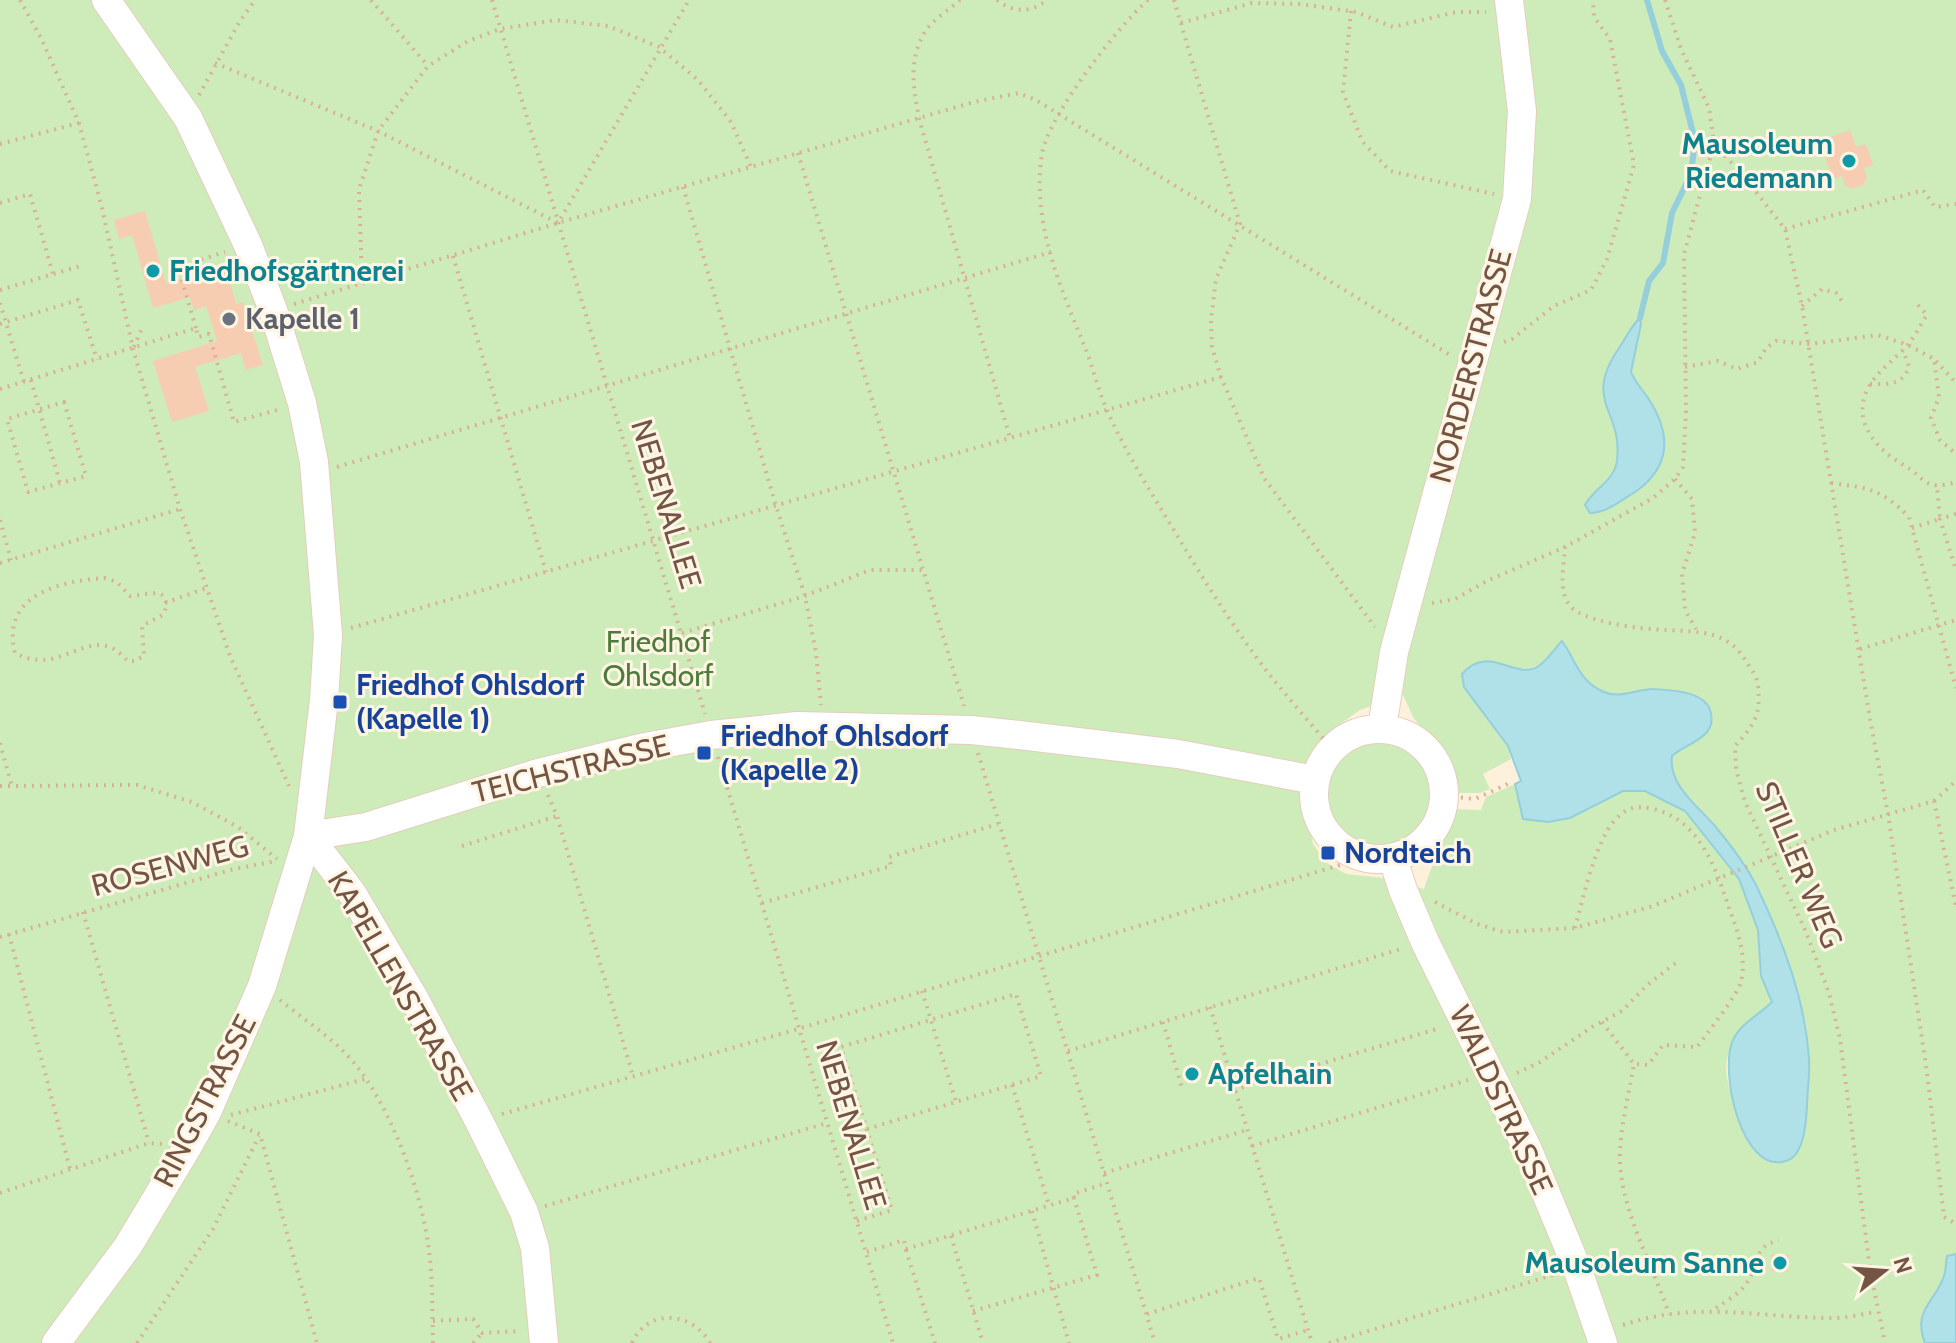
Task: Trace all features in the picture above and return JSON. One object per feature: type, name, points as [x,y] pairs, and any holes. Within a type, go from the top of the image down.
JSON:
[{"type":"street","points":[[106,0],[188,118],[248,245],[273,310],[302,403],[315,473],[328,635],[324,700],[308,836]]},
{"type":"street","name":"NORDERSTRASSE","points":[[1382,728],[1394,652],[1517,199],[1522,111],[1511,6]]},
{"type":"street","name":"TEICHSTRASSE","points":[[308,836],[366,827],[538,773],[640,748],[711,735],[797,726],[971,730],[1019,735],[1178,754],[1315,780]]},
{"type":"street","points":[[1382,728],[1402,732],[1420,742],[1434,757],[1442,775],[1445,796],[1435,829],[1424,843],[1410,853],[1393,859],[1363,858],[1346,851],[1331,839],[1316,812],[1315,780],[1332,749],[1355,733],[1382,728]]},
{"type":"street","name":"RINGSTRASSE","points":[[56,1343],[128,1246],[207,1112],[262,986],[308,836]]},
{"type":"street","name":"KAPELLENSTRASSE","points":[[308,836],[352,893],[414,998],[524,1212],[535,1248],[544,1337]]},
{"type":"street","name":"WALDSTRASSE","points":[[1393,859],[1425,942],[1494,1078],[1577,1268],[1602,1338]]},
{"type":"path","points":[[20,0],[41,38],[79,123],[96,182],[133,349],[180,509],[230,656],[294,798]]},
{"type":"path","points":[[188,118],[215,63],[255,0]]},
{"type":"path","points":[[371,0],[428,66]]},
{"type":"path","name":"NEBENALLEE","points":[[492,0],[893,1343]]},
{"type":"path","points":[[558,223],[689,0]]},
{"type":"path","points":[[960,0],[927,29],[912,65],[919,118],[1010,438]]},
{"type":"path","points":[[997,0],[1004,6],[1024,11],[1047,0]]},
{"type":"path","points":[[1148,0],[1130,16],[1058,115],[1042,151],[1039,193],[1051,252],[1107,410],[1151,492],[1207,584],[1268,673],[1332,749]]},
{"type":"path","points":[[1174,0],[1240,224],[1216,279],[1211,321],[1212,347],[1221,377],[1264,478],[1394,652]]},
{"type":"path","points":[[1345,0],[1349,11],[1343,92],[1362,141],[1390,171],[1517,199]]},
{"type":"path","points":[[273,310],[558,223],[974,102],[1019,93],[1028,95],[1473,360],[1512,339],[1554,306],[1591,290],[1607,259],[1634,165],[1610,39],[1594,17],[1593,0]]},
{"type":"path","points":[[1408,605],[1455,599],[1497,576],[1565,547],[1653,498],[1675,479],[1683,467],[1686,412],[1684,254],[1714,144],[1709,108],[1681,49],[1665,0]]},
{"type":"path","points":[[1181,23],[1252,3],[1300,4],[1349,11],[1393,27],[1456,12],[1511,6]]},
{"type":"path","points":[[362,282],[359,190],[378,131],[428,66],[468,41],[500,29],[556,20],[608,26],[659,47],[698,80],[731,122],[751,167]]},
{"type":"path","points":[[215,63],[378,131],[558,223]]},
{"type":"path","points":[[0,144],[79,123]]},
{"type":"path","points":[[1714,144],[1785,229],[1810,344],[1888,814],[1927,1072],[1944,1217],[1956,1224]]},
{"type":"path","points":[[683,187],[805,596],[816,653],[822,726]]},
{"type":"path","points":[[1785,229],[1923,190],[1935,207],[1956,204]]},
{"type":"path","points":[[0,203],[30,194],[53,274]]},
{"type":"path","points":[[248,245],[178,267],[198,337],[209,334],[234,422],[302,403]]},
{"type":"path","points":[[315,473],[1051,252]]},
{"type":"path","points":[[453,256],[546,572]]},
{"type":"path","points":[[0,290],[80,266]]},
{"type":"path","points":[[1802,306],[1822,289],[1836,293],[1845,305]]},
{"type":"path","points":[[3,324],[78,300],[97,360]]},
{"type":"path","points":[[0,303],[3,324],[24,382]]},
{"type":"path","points":[[1918,305],[1927,315],[1908,345],[1870,384],[1863,397],[1864,427],[1885,454],[1912,469],[1925,484],[1937,487],[1956,482]]},
{"type":"path","points":[[133,349],[143,326]]},
{"type":"path","points":[[0,389],[196,328]]},
{"type":"path","points":[[1685,367],[1718,361],[1737,369],[1758,362],[1766,348],[1776,341],[1810,344],[1878,335],[1908,345],[1934,359],[1956,383]]},
{"type":"path","points":[[1870,384],[1893,385],[1899,382],[1909,367],[1903,349]]},
{"type":"path","points":[[1934,359],[1939,397],[1931,418],[1940,440],[1956,454]]},
{"type":"path","points":[[328,635],[1221,377]]},
{"type":"path","points":[[31,380],[60,483]]},
{"type":"path","points":[[64,402],[86,476],[60,483],[28,492],[7,419],[64,402]]},
{"type":"path","points":[[1675,479],[1692,499],[1695,533],[1682,574],[1685,610],[1696,630]]},
{"type":"path","points":[[1831,483],[1870,488],[1891,500],[1909,517],[1956,688]]},
{"type":"path","points":[[1937,487],[1940,519],[1956,570]]},
{"type":"path","points":[[0,563],[180,509]]},
{"type":"path","points":[[1912,528],[1956,514]]},
{"type":"path","points":[[0,520],[11,560]]},
{"type":"path","name":"STILLER WEG","points":[[1565,547],[1563,590],[1568,603],[1576,611],[1635,626],[1696,630],[1722,638],[1743,655],[1757,681],[1759,713],[1735,746],[1736,769],[1745,802],[1806,932],[1829,993],[1840,1039],[1877,1312],[1885,1343]]},
{"type":"path","points":[[682,633],[805,596],[870,570],[923,570]]},
{"type":"path","points":[[104,578],[117,582],[130,596],[155,592],[165,603],[164,614],[142,626],[144,656],[135,661],[128,661],[105,645],[43,660],[19,656],[13,649],[11,623],[19,606],[55,586],[104,578]]},
{"type":"path","points":[[165,603],[206,588]]},
{"type":"path","points":[[1860,649],[1956,620]]},
{"type":"path","points":[[0,743],[12,787]]},
{"type":"path","points":[[538,773],[557,816],[633,1076]]},
{"type":"path","points":[[1403,890],[1503,932],[1575,928],[1653,906],[1834,830],[1934,801],[1956,781]]},
{"type":"path","points":[[1445,796],[1475,799],[1510,783]]},
{"type":"path","points":[[0,786],[137,785],[192,802],[238,827],[279,860]]},
{"type":"path","points":[[287,801],[289,786]]},
{"type":"path","points":[[1934,801],[1954,883],[1956,907]]},
{"type":"path","points":[[1575,928],[1589,876],[1607,831],[1633,806],[1673,815],[1709,855],[1742,945],[1741,984],[1697,1047],[1663,1045],[1648,1065],[1634,1064]]},
{"type":"path","points":[[462,846],[557,816]]},
{"type":"path","points":[[762,903],[891,866],[889,857],[999,824]]},
{"type":"path","name":"ROSENWEG","points":[[0,937],[234,869],[279,860],[281,845]]},
{"type":"path","points":[[479,1121],[798,1029],[1363,858]]},
{"type":"path","points":[[83,912],[149,1143]]},
{"type":"path","points":[[9,934],[70,1169]]},
{"type":"path","points":[[1068,1051],[1425,942]]},
{"type":"path","points":[[1252,1146],[1494,1078],[1540,1062],[1622,1011],[1646,986],[1677,962]]},
{"type":"path","points":[[262,986],[346,1054],[366,1078],[383,1109],[415,1184],[429,1250],[433,1343]]},
{"type":"path","points":[[922,991],[956,1102]]},
{"type":"path","points":[[857,1221],[892,1210],[841,1047],[1016,994],[1041,1076],[867,1129]]},
{"type":"path","points":[[1210,1007],[1312,1343]]},
{"type":"path","points":[[1234,1090],[1465,1021]]},
{"type":"path","points":[[1163,1022],[1182,1088]]},
{"type":"path","points":[[1602,1022],[1634,1064],[1620,1149],[1621,1175],[1633,1221],[1669,1314]]},
{"type":"path","points":[[260,1134],[220,1118],[366,1078]]},
{"type":"path","points":[[1012,1085],[1049,1206]]},
{"type":"path","points":[[524,1212],[827,1123]]},
{"type":"path","points":[[1104,1173],[1247,1130]]},
{"type":"path","points":[[137,1343],[213,1229],[260,1134]]},
{"type":"path","points":[[260,1134],[317,1343]]},
{"type":"path","points":[[0,1193],[149,1143],[188,1146]]},
{"type":"path","points":[[973,1311],[1097,1275],[1073,1194],[1107,1183]]},
{"type":"path","points":[[906,1249],[1074,1198]]},
{"type":"path","points":[[1032,1211],[1069,1343]]},
{"type":"path","points":[[951,1236],[983,1343]]},
{"type":"path","points":[[867,1252],[904,1240],[935,1343]]},
{"type":"path","points":[[1714,1310],[1747,1283],[1758,1251],[1769,1242],[1779,1241]]},
{"type":"path","points":[[1329,1343],[1577,1268]]},
{"type":"path","points":[[1147,1314],[1259,1278],[1278,1339],[1308,1330]]},
{"type":"path","points":[[1602,1338],[1634,1321],[1669,1314],[1714,1310],[1835,1318],[1877,1312]]},
{"type":"path","points":[[632,1343],[644,1327],[669,1317],[695,1324],[710,1343]]},
{"type":"path","points":[[432,1321],[473,1319],[482,1333]]},
{"type":"path","points":[[482,1333],[544,1337]]},
{"type":"path","points":[[473,1343],[482,1333]]},
{"type":"green space","name":"Friedhof Ohlsdorf","points":[[0,0],[1956,0],[1956,1343],[0,1343]],"holes":[[[1565,644],[1588,681],[1605,692],[1677,691],[1710,708],[1710,726],[1706,732],[1671,756],[1673,775],[1715,826],[1754,882],[1790,965],[1809,1060],[1782,1162],[1754,1151],[1734,1104],[1727,1077],[1726,1065],[1731,1050],[1772,1003],[1761,976],[1758,930],[1739,879],[1685,811],[1645,791],[1623,791],[1570,818],[1548,822],[1523,819],[1515,784],[1486,797],[1481,810],[1455,809],[1424,889],[1384,878],[1346,874],[1327,863],[1313,844],[1302,795],[1317,750],[1330,731],[1360,710],[1403,695],[1414,719],[1449,758],[1457,793],[1480,793],[1490,789],[1483,774],[1511,759],[1508,747],[1464,687],[1487,661],[1529,668],[1544,662]]]},
{"type":"green space","points":[[1379,742],[1399,746],[1416,757],[1427,774],[1431,794],[1427,814],[1416,831],[1399,842],[1379,846],[1359,842],[1342,831],[1331,814],[1327,794],[1331,774],[1342,757],[1359,746]]},
{"type":"water","points":[[1640,318],[1631,372],[1661,424],[1664,448],[1661,460],[1656,471],[1635,492],[1608,508],[1590,513],[1585,505],[1612,474],[1617,460],[1615,429],[1606,406],[1604,381],[1609,366]]},
{"type":"water","name":"Nordteich","points":[[1562,641],[1583,676],[1604,692],[1678,691],[1696,696],[1708,706],[1712,719],[1709,730],[1672,756],[1672,767],[1679,786],[1737,854],[1752,877],[1791,969],[1807,1036],[1809,1071],[1805,1130],[1797,1153],[1786,1161],[1770,1161],[1757,1152],[1737,1117],[1732,1095],[1729,1054],[1733,1040],[1745,1024],[1772,1002],[1761,976],[1758,930],[1739,879],[1685,811],[1645,791],[1623,791],[1570,818],[1548,822],[1523,819],[1515,784],[1521,781],[1508,746],[1464,687],[1462,674],[1472,665],[1492,662],[1522,670],[1531,669],[1543,663]]},
{"type":"water","points":[[1956,1254],[1956,1343],[1925,1343],[1921,1322],[1923,1314],[1944,1276],[1947,1256]]},
{"type":"building","name":"Mausoleum Riedemann","points":[[1850,130],[1856,147],[1866,144],[1873,165],[1864,168],[1867,178],[1863,185],[1852,189],[1845,186],[1842,176],[1833,179],[1825,158],[1834,154],[1828,138]]},
{"type":"building","points":[[145,211],[166,283],[225,265],[236,304],[243,302],[263,365],[246,370],[241,353],[195,367],[209,411],[172,422],[153,361],[217,341],[206,306],[194,310],[190,297],[153,308],[132,235],[119,239],[114,220]]},
{"type":"building","name":"Mausoleum Sanne","points":[[1771,1254],[1789,1255],[1788,1272],[1771,1271]]},
{"type":"waterway","points":[[1640,318],[1649,281],[1663,263],[1672,213],[1691,174],[1695,141],[1681,85],[1662,51],[1647,0]]},
{"type":"place","name":"Mausoleum Riedemann","points":[[1849,161]]},
{"type":"place","name":"Friedhofsgärtnerei","points":[[153,271]]},
{"type":"place","name":"Kapelle 1","points":[[229,319]]},
{"type":"place","name":"Friedhof Ohlsdorf (Kapelle 1)","points":[[340,702]]},
{"type":"place","name":"Friedhof Ohlsdorf (Kapelle 2)","points":[[704,753]]},
{"type":"place","name":"Nordteich","points":[[1328,853]]},
{"type":"place","name":"Apfelhain","points":[[1192,1074]]},
{"type":"place","name":"Mausoleum Sanne","points":[[1780,1263]]}]
